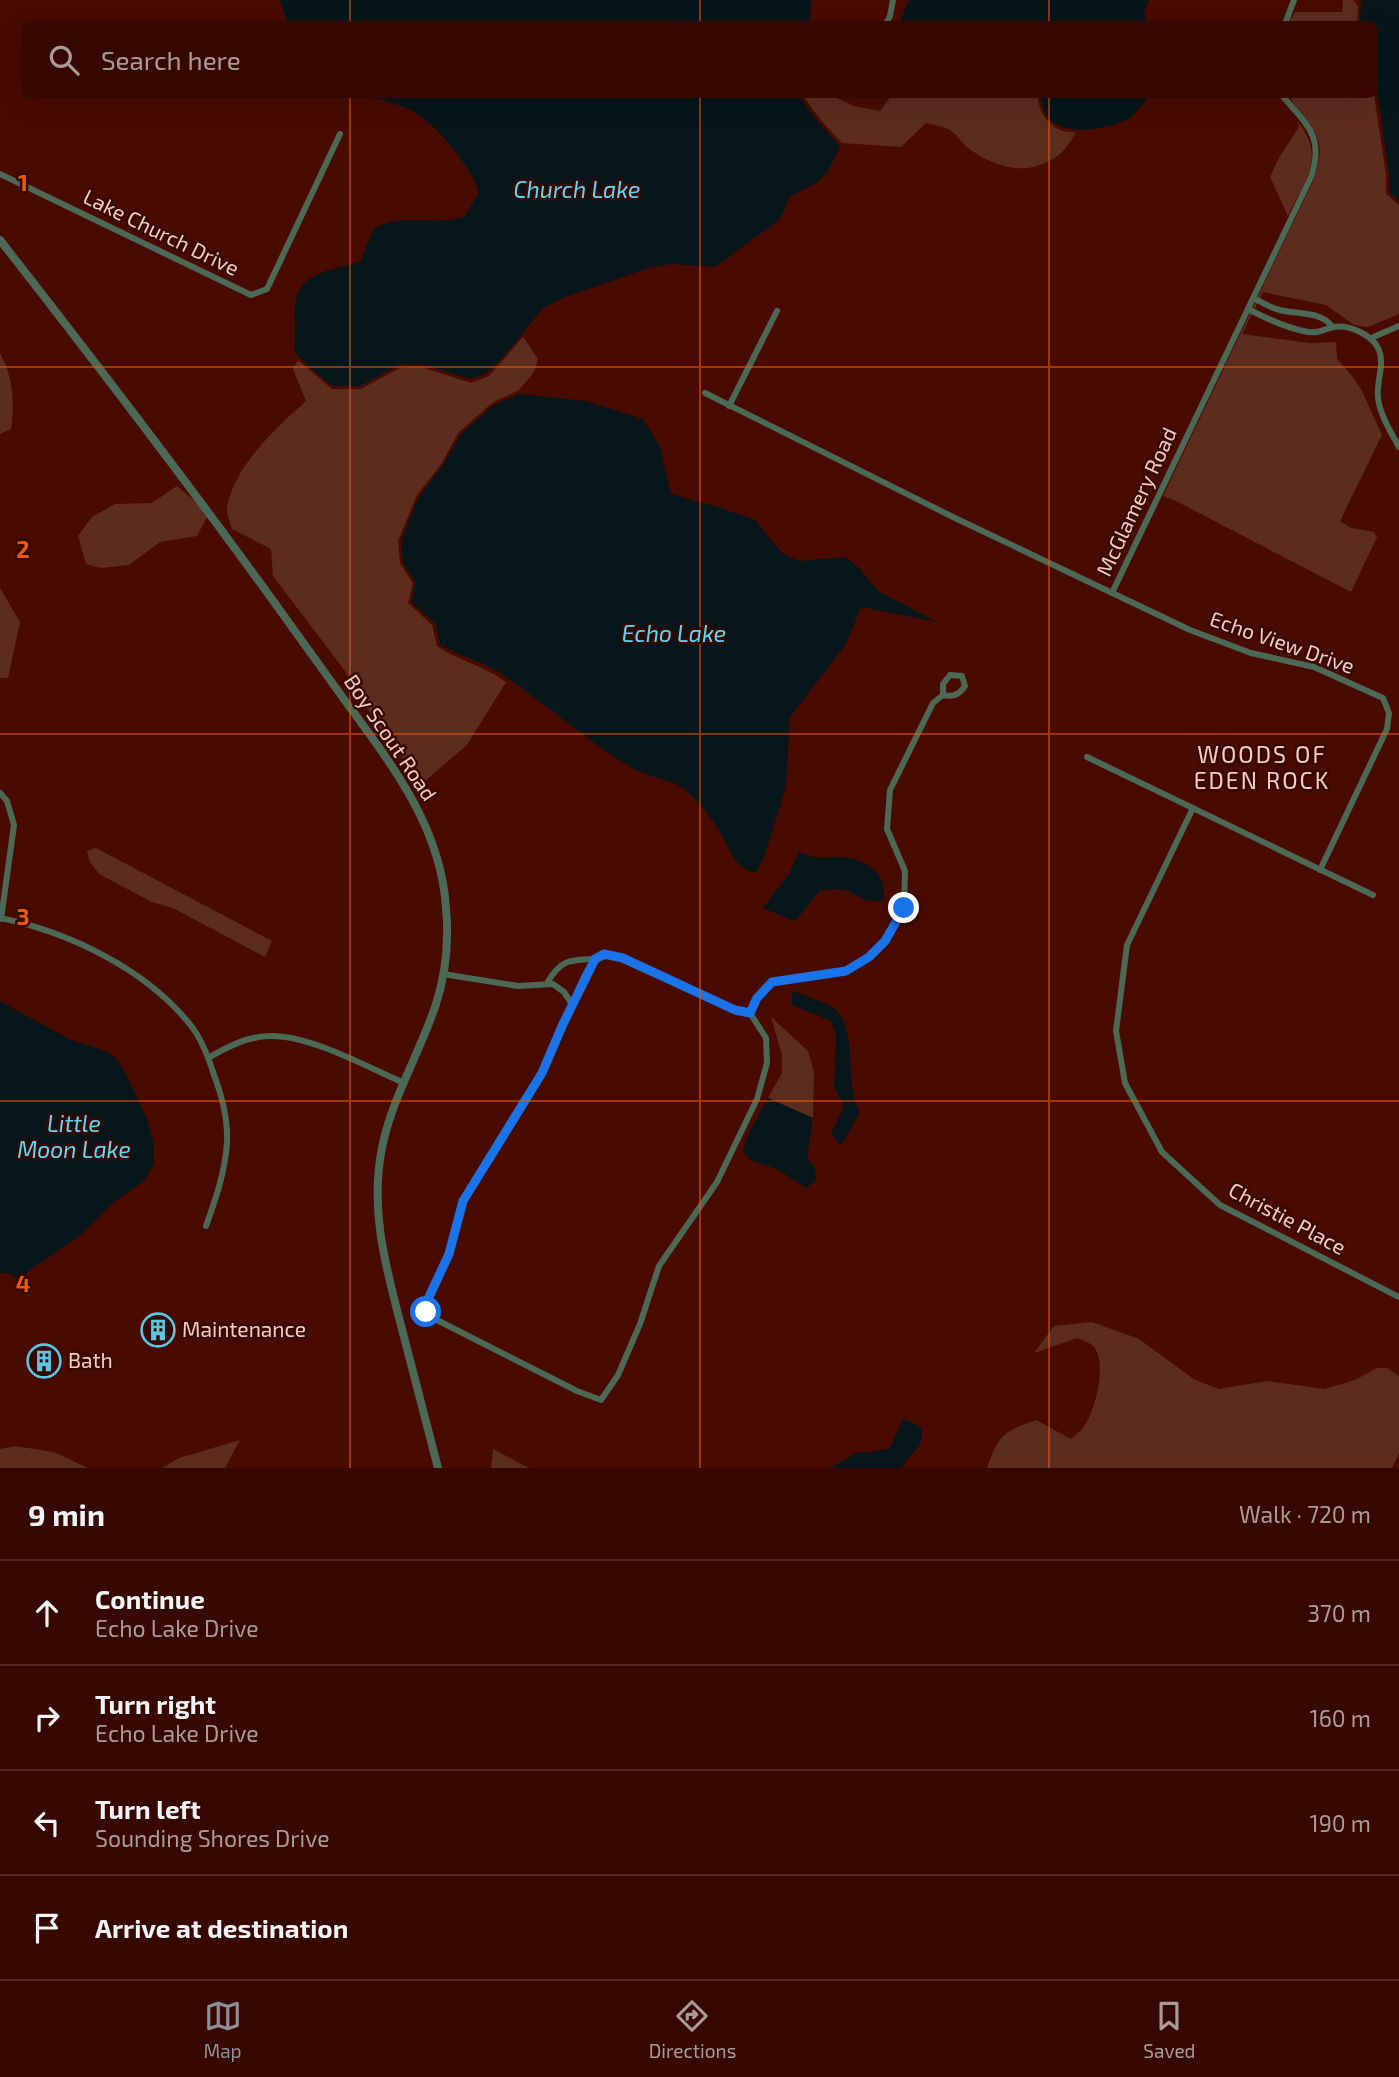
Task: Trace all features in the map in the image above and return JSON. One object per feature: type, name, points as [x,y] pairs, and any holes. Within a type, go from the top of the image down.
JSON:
[{"type":"street","points":[[888,21],[893,0]]},
{"type":"street","points":[[1285,21],[1294,0]]},
{"type":"street","name":"McGlamery Road","points":[[705,393],[1112,593],[1311,177],[1317,158],[1315,141],[1309,129],[1284,98]]},
{"type":"street","name":"Lake Church Drive","points":[[0,174],[251,295],[267,289],[340,134]]},
{"type":"street","name":"Boy Scout Road","points":[[0,240],[167,454],[375,742],[410,793],[429,833],[443,882],[447,929],[443,974],[434,1010],[388,1122],[377,1187],[378,1225],[383,1258],[438,1468]]},
{"type":"street","points":[[1253,298],[1278,310],[1314,314],[1327,320],[1333,327]]},
{"type":"street","points":[[1248,309],[1299,330],[1312,333],[1333,327],[1362,333],[1371,338],[1379,351],[1380,359],[1378,398],[1399,447]]},
{"type":"street","points":[[729,406],[777,312]]},
{"type":"street","points":[[1371,338],[1399,326]]},
{"type":"street","name":"Echo View Drive","points":[[1112,593],[1190,630],[1251,653],[1314,667],[1383,698],[1389,713],[1387,729],[1320,870]]},
{"type":"street","points":[[750,1013],[757,998],[772,982],[846,971],[869,957],[885,941],[904,908],[905,871],[887,828],[890,790],[933,703],[943,695]]},
{"type":"street","points":[[1087,757],[1373,895]]},
{"type":"street","points":[[0,793],[7,801],[14,825],[1,918],[39,928],[113,961],[149,984],[169,1001],[194,1029],[208,1058],[222,1096],[227,1140],[222,1182],[206,1226]]},
{"type":"street","name":"Christie Place","points":[[1193,808],[1127,945],[1116,1031],[1125,1083],[1162,1152],[1220,1205],[1399,1297]]},
{"type":"street","points":[[547,983],[557,967],[574,960],[595,959],[604,954],[623,958],[735,1010],[750,1013],[766,1038],[766,1063],[757,1098],[717,1182],[659,1266],[640,1324],[618,1375],[601,1399],[554,1379],[426,1312],[429,1297],[449,1254],[463,1201],[542,1073],[595,959]]},
{"type":"street","points":[[443,974],[518,986],[547,983],[561,988],[572,1004]]},
{"type":"street","points":[[208,1058],[238,1043],[270,1036],[317,1046],[404,1083]]},
{"type":"shaded area","points":[[1343,0],[1353,0],[1358,6],[1357,21],[1290,21],[1295,12],[1342,12]]},
{"type":"shaded area","points":[[805,98],[837,98],[854,106],[880,111],[890,98],[1038,98],[1042,112],[1050,123],[1061,130],[1076,132],[1066,148],[1052,159],[1040,165],[1012,168],[976,153],[948,129],[926,123],[901,147],[842,143]]},
{"type":"shaded area","points":[[1291,98],[1374,98],[1386,174],[1386,194],[1399,205],[1399,314],[1368,327],[1354,325],[1326,305],[1263,292],[1242,334],[1310,343],[1336,342],[1337,359],[1362,391],[1382,435],[1340,521],[1351,528],[1374,532],[1377,537],[1351,592],[1163,496],[1314,179],[1319,161],[1318,139]]},
{"type":"shaded area","points":[[1297,121],[1311,146],[1312,157],[1306,180],[1288,216],[1270,177],[1299,127]]},
{"type":"shaded area","points":[[523,337],[538,359],[534,372],[519,390],[492,403],[458,433],[442,463],[417,495],[398,541],[400,563],[413,583],[408,603],[432,625],[437,646],[506,682],[467,745],[424,782],[387,741],[345,671],[273,576],[271,549],[232,529],[227,507],[231,491],[258,448],[306,401],[293,369],[298,360],[332,389],[361,389],[400,368],[421,367],[471,383],[489,376]]},
{"type":"shaded area","points":[[0,353],[10,380],[13,409],[11,429],[0,434]]},
{"type":"shaded area","points":[[177,486],[197,503],[207,517],[197,536],[160,542],[129,565],[101,568],[86,564],[78,536],[92,517],[115,504],[152,503]]},
{"type":"shaded area","points":[[0,588],[20,622],[8,678],[0,678]]},
{"type":"shaded area","points":[[96,848],[272,941],[265,957],[173,908],[152,902],[99,874],[90,862],[87,851]]},
{"type":"shaded area","points":[[771,1017],[808,1051],[814,1072],[813,1118],[768,1098],[782,1073],[782,1055]]},
{"type":"shaded area","points":[[1092,1322],[1139,1339],[1195,1380],[1219,1389],[1267,1381],[1325,1389],[1355,1380],[1377,1368],[1387,1368],[1399,1376],[1399,1453],[1392,1468],[987,1468],[999,1441],[1009,1431],[1025,1424],[1036,1420],[1071,1439],[1083,1428],[1096,1399],[1100,1373],[1097,1352],[1092,1345],[1077,1338],[1034,1353],[1054,1326]]},
{"type":"shaded area","points":[[240,1440],[225,1468],[162,1468],[179,1458]]},
{"type":"shaded area","points":[[15,1446],[54,1452],[88,1468],[0,1468],[0,1449]]},
{"type":"shaded area","points":[[493,1449],[529,1468],[491,1468]]},
{"type":"water","points":[[280,0],[811,0],[810,21],[287,21]]},
{"type":"water","points":[[909,0],[1149,0],[1144,12],[1147,21],[900,21]]},
{"type":"water","points":[[1361,0],[1399,0],[1399,201],[1389,192],[1389,174],[1378,98],[1378,21],[1360,21]]},
{"type":"water","name":"Church Lake","points":[[373,98],[801,98],[840,146],[829,169],[819,181],[790,197],[780,219],[715,267],[670,264],[649,268],[565,297],[543,308],[487,373],[470,379],[421,364],[399,365],[360,386],[333,386],[294,351],[295,305],[303,285],[319,274],[360,262],[374,228],[398,221],[441,221],[464,217],[479,193],[468,169],[437,131],[415,112]]},
{"type":"water","points":[[1040,98],[1147,99],[1128,119],[1088,130],[1057,125],[1045,113]]},
{"type":"water","name":"Echo Lake","points":[[519,394],[586,401],[643,419],[660,447],[671,494],[755,520],[783,554],[800,561],[845,557],[859,568],[878,591],[937,622],[861,607],[846,644],[790,717],[786,786],[764,858],[755,873],[737,862],[709,816],[683,788],[636,770],[600,747],[497,671],[440,644],[435,623],[411,602],[416,582],[403,563],[401,541],[419,497],[444,464],[461,434],[494,405]]},
{"type":"water","points":[[799,852],[821,858],[847,858],[864,863],[872,868],[882,881],[884,899],[869,901],[848,891],[820,891],[795,921],[763,908],[789,874]]},
{"type":"water","points":[[792,991],[834,1008],[847,1033],[853,1089],[860,1112],[841,1146],[831,1133],[844,1107],[834,1086],[836,1035],[831,1021],[792,1005]]},
{"type":"water","name":"Little Moon Lake","points":[[0,1001],[71,1040],[103,1050],[116,1058],[147,1119],[153,1141],[154,1164],[144,1181],[114,1202],[83,1233],[17,1279],[10,1273],[0,1273]]},
{"type":"water","points":[[768,1098],[813,1118],[807,1158],[815,1168],[816,1180],[806,1188],[777,1169],[750,1160],[743,1151],[747,1136]]},
{"type":"water","points":[[903,1419],[921,1427],[922,1435],[919,1446],[902,1468],[829,1468],[859,1452],[890,1448]]},
{"type":"place","name":"Maintenance","points":[[158,1330]]},
{"type":"place","name":"Bath","points":[[44,1361]]},
{"type":"district","name":"WOODS OF EDEN ROCK","points":[[1262,768]]},
{"type":"route","points":[[426,1312],[429,1297],[449,1254],[463,1201],[542,1073],[595,959],[604,954],[623,958],[735,1010],[750,1013],[757,998],[772,982],[846,971],[869,957],[885,941],[904,908]]}]
